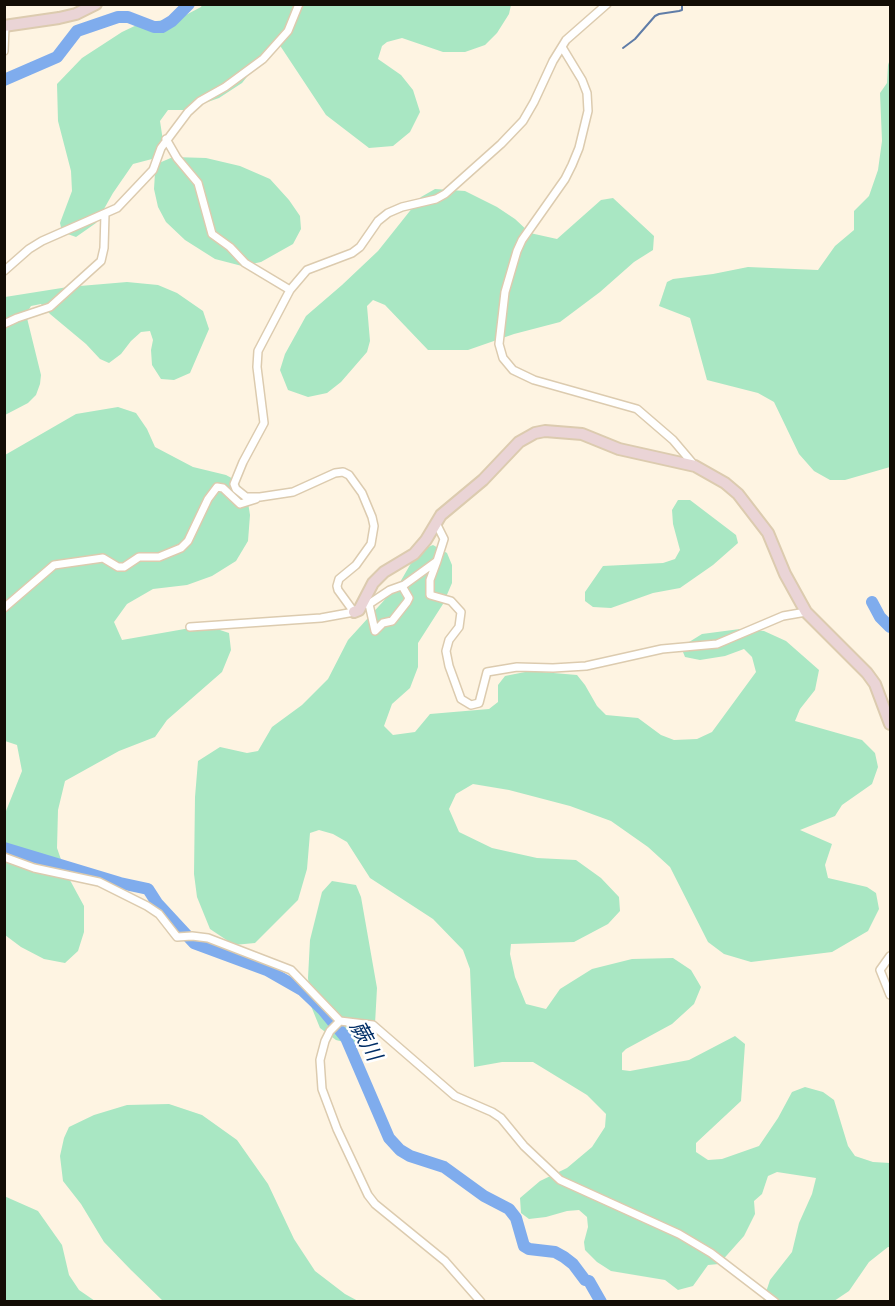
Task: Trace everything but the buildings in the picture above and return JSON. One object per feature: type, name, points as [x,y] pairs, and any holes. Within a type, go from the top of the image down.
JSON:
[{"type":"street","points":[[4,51],[5,26],[76,14],[96,4]]},
{"type":"street","points":[[4,272],[29,249],[42,241],[117,208],[153,170],[166,139],[188,112],[200,101],[225,87],[263,59],[288,31],[299,4]]},
{"type":"street","points":[[260,498],[241,495],[234,484],[264,423],[257,367],[258,351],[290,290],[308,270],[338,260],[360,247],[378,221],[388,213],[445,195],[501,144],[522,121],[566,39],[607,4]]},
{"type":"street","points":[[562,47],[582,80],[587,93],[588,111],[572,165],[517,251],[505,292],[499,344],[503,358],[513,370],[534,380],[637,409],[673,440],[695,466]]},
{"type":"street","points":[[166,139],[177,158],[198,183],[212,234],[230,247],[245,263],[290,290]]},
{"type":"street","points":[[4,324],[50,307],[101,261],[104,248],[105,214]]},
{"type":"street","points":[[362,607],[373,583],[384,572],[414,554],[426,540],[441,515],[483,480],[519,442],[535,433],[555,431],[582,434],[619,449],[695,466],[725,483],[768,533],[785,574],[806,612],[867,673],[875,684],[891,724]]},
{"type":"street","points":[[4,608],[54,565],[103,558],[118,567],[124,567],[139,557],[159,556],[181,548],[188,541],[208,499],[217,487],[224,488],[240,504],[293,492],[335,473],[343,472],[352,479],[369,509],[374,526],[374,536],[356,565],[339,579],[338,590],[362,607],[375,631],[383,623],[392,621],[407,602],[409,598],[402,586]]},
{"type":"street","points":[[436,523],[444,539],[430,580],[430,595],[451,601],[461,612],[459,627],[449,640],[447,651],[449,666],[460,699],[471,705],[479,703],[487,672],[518,667],[586,666],[662,649],[717,644],[783,616],[806,612]]},
{"type":"street","points":[[190,627],[321,618],[362,607],[390,590],[402,586],[437,561]]},
{"type":"street","points":[[4,857],[34,868],[99,882],[159,914],[177,937],[208,938],[291,969],[340,1021],[373,1025],[456,1096],[501,1118],[524,1146],[560,1180],[679,1234],[711,1253],[775,1302]]},
{"type":"street","points":[[891,956],[880,970],[891,995]]},
{"type":"street","points":[[340,1021],[330,1031],[325,1041],[320,1060],[322,1089],[337,1129],[368,1195],[445,1261],[481,1302]]},
{"type":"green space","points":[[202,5],[511,5],[509,14],[497,33],[485,45],[465,52],[443,52],[402,38],[387,42],[382,46],[378,59],[401,75],[413,90],[420,112],[410,132],[393,146],[369,148],[326,115],[279,44],[258,63],[242,83],[219,98],[185,110],[168,110],[160,121],[163,141],[152,159],[133,164],[96,223],[76,237],[62,232],[60,223],[72,191],[71,171],[58,121],[57,84],[82,58],[122,32],[141,23],[180,18]]},
{"type":"green space","points":[[890,59],[890,467],[845,480],[830,480],[814,471],[799,454],[774,402],[758,393],[707,380],[690,318],[659,306],[667,282],[673,279],[748,267],[818,270],[835,246],[854,230],[854,211],[869,196],[878,170],[882,141],[880,93],[887,83]]},
{"type":"green space","points":[[173,157],[206,158],[240,166],[270,179],[300,216],[301,229],[293,244],[261,262],[242,266],[215,259],[185,240],[166,222],[158,207],[154,189],[155,173],[159,163]]},
{"type":"green space","points":[[435,189],[465,191],[497,207],[530,233],[557,239],[601,200],[613,198],[654,236],[653,250],[634,262],[600,292],[560,322],[514,334],[468,350],[428,350],[385,305],[373,300],[367,306],[370,341],[367,352],[341,382],[327,393],[308,397],[288,390],[280,370],[285,354],[306,316],[378,251],[421,197]]},
{"type":"green space","points":[[127,282],[158,285],[177,293],[203,311],[209,329],[190,373],[174,380],[161,379],[152,365],[153,340],[150,331],[141,332],[121,354],[109,363],[100,359],[41,304],[31,306],[26,314],[41,375],[40,384],[36,395],[28,403],[5,415],[5,297],[68,287]]},
{"type":"green space","points":[[118,407],[136,413],[155,447],[193,467],[226,475],[237,481],[247,496],[250,515],[248,541],[236,561],[212,576],[187,585],[153,589],[127,604],[114,622],[122,640],[196,627],[217,629],[229,633],[231,650],[222,672],[167,720],[155,737],[119,751],[65,781],[58,810],[57,848],[65,871],[84,906],[84,932],[78,951],[65,963],[44,959],[21,947],[5,935],[4,816],[22,771],[17,745],[5,741],[5,455],[76,414]]},
{"type":"green space","points":[[678,500],[690,500],[736,535],[738,543],[713,565],[680,588],[653,593],[611,608],[593,607],[585,601],[585,592],[603,566],[663,563],[675,559],[680,550],[672,510]]},
{"type":"green space","points":[[433,545],[447,553],[452,565],[452,583],[443,604],[418,643],[418,667],[410,688],[392,704],[384,726],[393,735],[415,732],[430,714],[489,709],[498,702],[498,685],[505,676],[530,671],[577,675],[597,706],[606,715],[638,718],[661,735],[674,740],[697,739],[712,732],[756,672],[752,657],[744,649],[725,656],[700,660],[685,657],[681,647],[702,634],[740,629],[764,631],[786,641],[819,670],[815,690],[800,709],[795,721],[862,740],[875,753],[878,767],[872,784],[842,805],[835,816],[800,830],[832,844],[825,865],[828,878],[867,887],[876,893],[879,909],[868,931],[832,952],[751,962],[724,954],[708,942],[670,867],[648,847],[611,821],[570,806],[509,790],[473,784],[456,794],[449,809],[459,832],[492,848],[537,858],[576,860],[601,878],[619,897],[620,911],[608,924],[574,942],[511,944],[510,954],[515,977],[526,1004],[546,1009],[560,989],[592,969],[632,959],[673,958],[691,970],[701,987],[694,1004],[672,1024],[626,1049],[622,1053],[622,1070],[630,1071],[689,1060],[735,1036],[745,1044],[741,1101],[696,1143],[696,1152],[708,1160],[722,1159],[759,1146],[792,1092],[805,1087],[823,1092],[834,1100],[848,1146],[855,1156],[873,1162],[890,1163],[890,1247],[869,1262],[849,1291],[834,1301],[763,1301],[770,1280],[792,1252],[799,1223],[812,1194],[816,1178],[777,1172],[768,1176],[762,1194],[754,1201],[755,1214],[744,1236],[719,1264],[708,1265],[693,1286],[678,1290],[665,1280],[611,1271],[597,1262],[585,1250],[587,1217],[579,1210],[529,1219],[521,1213],[520,1198],[540,1181],[567,1168],[592,1147],[605,1127],[606,1114],[587,1095],[533,1062],[502,1062],[474,1067],[470,969],[463,950],[433,919],[370,878],[347,842],[333,834],[319,830],[310,833],[307,869],[298,900],[255,943],[234,945],[210,929],[197,897],[194,874],[198,761],[220,747],[247,753],[258,751],[272,727],[302,705],[328,679],[348,640],[399,584],[418,551]]},
{"type":"green space","points":[[332,881],[356,885],[361,897],[377,988],[375,1024],[363,1038],[351,1044],[336,1040],[320,1028],[311,1006],[308,978],[310,940],[322,892]]},
{"type":"green space","points":[[169,1104],[202,1115],[237,1140],[268,1184],[294,1239],[315,1271],[358,1301],[163,1301],[104,1242],[81,1204],[63,1181],[60,1156],[69,1127],[94,1115],[127,1105]]},
{"type":"green space","points":[[4,1196],[38,1211],[62,1245],[69,1275],[79,1290],[95,1301],[5,1301]]},
{"type":"waterway","points":[[4,80],[57,57],[77,31],[118,17],[128,17],[154,27],[162,27],[172,21],[189,4]]},
{"type":"waterway","points":[[623,48],[635,39],[655,16],[682,10],[682,4]]},
{"type":"waterway","points":[[872,602],[880,617],[890,627]]},
{"type":"waterway","name":"蕨川","points":[[4,848],[120,883],[148,889],[157,903],[194,943],[267,970],[302,990],[323,1010],[346,1038],[389,1138],[400,1150],[410,1156],[444,1167],[484,1196],[509,1209],[516,1218],[524,1246],[529,1249],[555,1252],[564,1257],[573,1264],[585,1280],[589,1281],[601,1302]]}]
